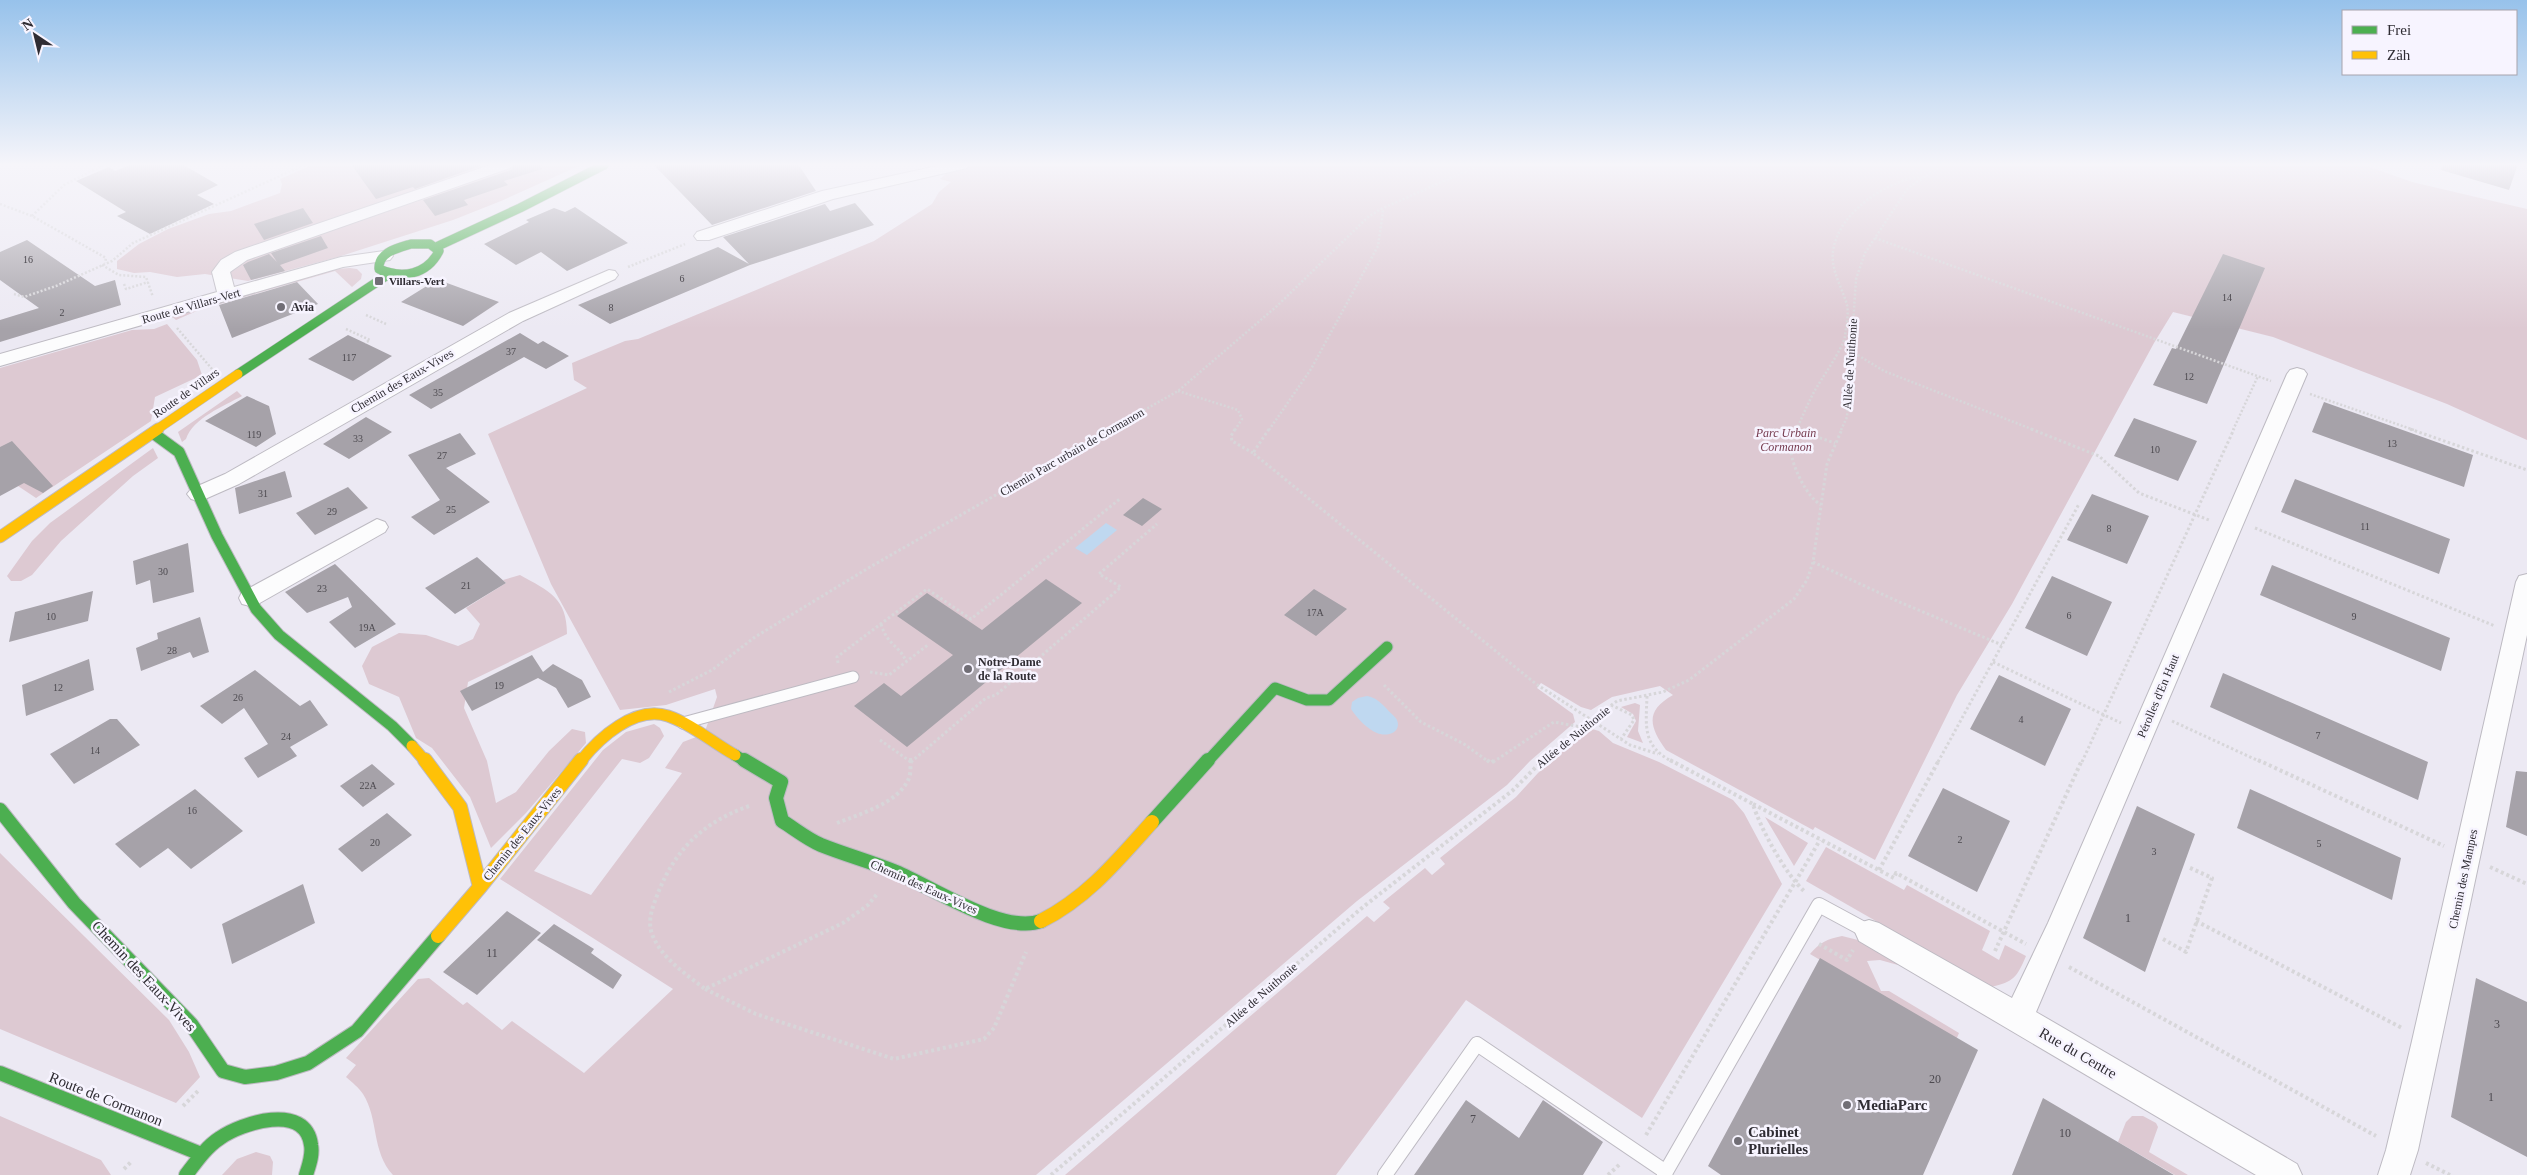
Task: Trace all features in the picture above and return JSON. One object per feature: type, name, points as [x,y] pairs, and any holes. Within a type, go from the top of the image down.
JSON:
[{"type":"street","points":[[227,295],[221,272],[227,264],[241,256],[344,220]]},
{"type":"street","points":[[436,247],[495,220]]},
{"type":"street","points":[[703,236],[752,220]]},
{"type":"street","points":[[411,244],[430,244],[436,247],[439,251],[439,256],[428,266],[409,274],[389,274],[379,269],[378,265],[384,256],[396,248],[411,244]]},
{"type":"street","name":"Route de Villars-Vert","points":[[0,360],[341,262],[384,256]]},
{"type":"street","name":"Route de Villars","points":[[0,537],[389,274]]},
{"type":"street","name":"Chemin des Eaux-Vives","points":[[198,494],[232,480],[528,311],[609,275]]},
{"type":"street","name":"Pérolles d'En Haut","points":[[2020,1019],[2026,999],[2047,955],[2294,381]]},
{"type":"street","name":"Chemin des Eaux-Vives","points":[[153,433],[179,452],[256,610],[280,635],[392,726],[435,771],[460,807],[480,886]]},
{"type":"street","points":[[250,598],[377,527]]},
{"type":"street","name":"Chemin des Mampes","points":[[2394,1175],[2402,1150],[2427,1041],[2517,635],[2527,582]]},
{"type":"street","name":"Chemin des Eaux-Vives","points":[[0,810],[74,904],[168,998],[210,1048],[222,1071],[245,1077],[276,1073],[308,1063],[357,1031],[480,886],[598,742],[609,732],[644,717],[654,714],[667,716],[781,782],[776,798],[782,822],[812,840],[896,872],[976,911],[1012,923],[1033,924],[1062,912],[1097,882],[1274,688],[1307,700],[1329,700],[1387,647]]},
{"type":"street","name":"Rue du Centre","points":[[1866,931],[1996,1003],[2020,1019],[2286,1175]]},
{"type":"street","name":"Route de Cormanon","points":[[0,1073],[201,1154]]},
{"type":"street","points":[[186,1175],[201,1154],[225,1134],[248,1123],[275,1118],[294,1121],[304,1129],[312,1143],[312,1162],[306,1175]]},
{"type":"lane","points":[[680,723],[853,677]]},
{"type":"lane","points":[[1385,1175],[1478,1044],[1636,1151],[1665,1173],[1819,905],[1866,931]]},
{"type":"path","points":[[39,220],[106,258],[105,263]]},
{"type":"path","points":[[14,294],[24,297],[48,289],[101,264],[112,261],[133,243],[183,220]]},
{"type":"path","name":"Chemin Parc urbain de Cormanon","points":[[644,717],[663,695],[712,670],[763,632],[870,567],[1178,391],[1277,306],[1366,220]]},
{"type":"path","points":[[1253,453],[1311,369],[1378,246],[1382,220]]},
{"type":"path","points":[[1821,505],[1814,501],[1794,463],[1791,450],[1796,430],[1813,394],[1845,338],[1847,306],[1838,285],[1832,249],[1837,237],[1848,220]]},
{"type":"path","name":"Allée de Nuithonie","points":[[1051,1175],[1363,907],[1512,791],[1550,753],[1581,727],[1617,702],[1664,692],[1689,680],[1794,599],[1807,580],[1813,562],[1827,464],[1847,417],[1856,279],[1865,253],[1887,220]]},
{"type":"path","points":[[609,275],[703,236]]},
{"type":"path","points":[[1875,238],[2258,376],[2294,381],[2527,470]]},
{"type":"path","points":[[101,264],[119,275],[146,277],[156,304]]},
{"type":"path","points":[[124,284],[126,289],[148,282]]},
{"type":"path","points":[[361,314],[386,324]]},
{"type":"path","points":[[176,328],[214,371]]},
{"type":"path","points":[[345,329],[370,340],[365,343]]},
{"type":"path","points":[[1851,351],[1884,371],[2099,456],[2139,493],[2195,515],[2232,524],[2517,635]]},
{"type":"path","points":[[1995,951],[2258,376]]},
{"type":"path","points":[[1178,391],[1238,410],[1242,419],[1231,436],[1232,441],[1253,453],[1536,684],[1630,745],[1658,754],[1820,840],[1833,844],[1894,878],[1896,873],[2402,1150]]},
{"type":"path","points":[[1796,430],[1836,443]]},
{"type":"path","points":[[840,681],[837,657],[927,589],[971,619],[1121,498]]},
{"type":"path","points":[[1879,870],[2078,504]]},
{"type":"path","points":[[812,840],[829,826],[867,811],[897,793],[909,779],[911,762],[986,698],[996,695],[1121,587],[1099,574],[1157,524]]},
{"type":"path","points":[[1813,562],[1897,601],[2002,645]]},
{"type":"path","points":[[880,624],[883,638],[888,644],[902,652],[906,661]]},
{"type":"path","points":[[853,677],[872,672],[889,675],[929,644]]},
{"type":"path","points":[[1992,662],[2103,715],[2146,723],[2468,857],[2527,884]]},
{"type":"path","points":[[1379,680],[1421,722],[1464,744],[1491,764],[1554,722],[1581,727]]},
{"type":"path","points":[[1647,696],[1646,731],[1658,754]]},
{"type":"path","points":[[1611,705],[1632,715],[1634,720],[1621,739]]},
{"type":"path","points":[[880,740],[911,762]]},
{"type":"path","points":[[776,798],[738,809],[708,825],[681,848],[663,878],[649,918],[653,937],[669,958],[705,989],[756,1014],[894,1059],[984,1039],[994,1028],[1032,937],[1033,924]]},
{"type":"path","points":[[1753,804],[1757,818],[1795,883],[1819,905]]},
{"type":"path","points":[[1608,1175],[1636,1151],[1820,840]]},
{"type":"path","points":[[2163,939],[2186,952],[2212,878],[2188,867]]},
{"type":"path","points":[[705,989],[843,923],[868,904],[896,872]]},
{"type":"path","points":[[2196,922],[2427,1041]]},
{"type":"path","points":[[1802,934],[1847,960],[1866,931]]},
{"type":"path","points":[[124,1169],[130,1162]]},
{"type":"green space","points":[[193,220],[453,220],[338,257],[248,281],[205,274],[177,277],[150,272],[134,273],[117,269],[117,261],[139,244],[168,229]]},
{"type":"green space","name":"Parc Urbain Cormanon","points":[[907,220],[2527,220],[2527,440],[2447,404],[2273,337],[2173,312],[2154,343],[2012,604],[1957,695],[1875,860],[1815,827],[1813,830],[1666,750],[1656,734],[1653,719],[1658,707],[1673,695],[1660,686],[1612,697],[1591,710],[1581,707],[1541,683],[1537,688],[1573,714],[1575,722],[1530,761],[1507,785],[1357,901],[1036,1175],[393,1175],[381,1156],[368,1104],[361,1092],[346,1077],[356,1065],[346,1058],[418,979],[429,978],[463,1005],[467,1002],[502,1030],[512,1021],[584,1073],[673,989],[500,879],[603,750],[626,732],[654,724],[660,728],[664,736],[649,758],[640,763],[622,759],[534,871],[591,895],[682,773],[665,768],[683,742],[704,734],[717,697],[715,689],[666,705],[620,710],[551,584],[488,434],[587,388],[574,380],[572,363],[625,341],[638,339],[874,241]]},
{"type":"green space","points":[[336,269],[357,269],[362,274],[361,279],[352,287],[335,271],[199,310],[176,320],[171,316]]},
{"type":"green space","points":[[167,324],[197,360],[202,375],[155,397],[151,421],[36,498],[0,474],[0,368],[132,330],[154,329]]},
{"type":"green space","points":[[237,391],[242,396],[218,408],[202,419],[182,442],[178,432]]},
{"type":"green space","points":[[153,448],[158,458],[133,476],[61,541],[32,575],[21,581],[11,581],[7,576],[32,541],[50,523]]},
{"type":"green space","points":[[520,575],[548,591],[560,604],[564,612],[567,634],[468,682],[464,708],[487,761],[496,803],[516,792],[549,751],[572,729],[585,732],[586,743],[526,813],[491,848],[470,797],[432,748],[416,738],[399,697],[369,684],[362,666],[372,647],[399,633],[426,635],[458,646],[473,639],[480,624],[466,608],[506,583],[503,580]]},
{"type":"green space","points":[[1635,703],[1640,705],[1638,731],[1643,743],[1627,737],[1636,721],[1633,714],[1621,707]]},
{"type":"green space","points":[[1592,729],[1599,731],[1613,743],[1659,762],[1733,800],[1744,813],[1782,884],[1642,1118],[1466,1000],[1336,1175],[1065,1175],[1367,916],[1374,922],[1390,908],[1383,902],[1425,868],[1432,875],[1445,864],[1440,858],[1516,797],[1538,773],[1584,732]]},
{"type":"green space","points":[[1765,817],[1808,843],[1794,866]]},
{"type":"green space","points":[[1826,847],[1904,890],[1907,885],[1990,931],[1982,950],[1999,960],[2005,945],[2026,956],[2017,974],[2010,981],[1991,987],[1806,881]]},
{"type":"green space","points":[[0,853],[169,1020],[189,1052],[200,1077],[176,1103],[0,1029]]},
{"type":"green space","points":[[1842,936],[1858,940],[1896,961],[1898,965],[1880,960],[1867,961],[1881,991],[1889,991],[1959,1033],[1956,1040],[1810,954],[1824,942]]},
{"type":"green space","points":[[0,1116],[101,1160],[111,1175],[0,1175]]},
{"type":"green space","points":[[2132,1116],[2143,1116],[2156,1123],[2158,1127],[2149,1152],[2188,1175],[2175,1175],[2118,1142],[2126,1122]]},
{"type":"green space","points":[[256,1152],[270,1156],[273,1162],[272,1175],[222,1175],[237,1159]]},
{"type":"water","points":[[1106,523],[1117,530],[1087,555],[1075,548]]},
{"type":"water","points":[[1367,696],[1379,702],[1396,718],[1398,724],[1395,731],[1389,734],[1377,733],[1356,716],[1351,709],[1352,702]]},
{"type":"building","points":[[124,220],[180,220],[150,234]]},
{"type":"building","points":[[267,220],[311,220],[313,223],[264,240],[254,224]]},
{"type":"building","points":[[526,220],[594,220],[628,243],[567,271],[541,252],[516,265],[484,244],[529,222]]},
{"type":"building","points":[[707,220],[728,220],[712,225]]},
{"type":"building","points":[[776,220],[870,220],[874,225],[750,265],[610,324],[578,305],[718,247],[749,264],[723,237]]},
{"type":"building","points":[[321,236],[328,248],[280,265],[285,271],[251,280],[243,265],[269,254],[277,262],[271,253]]},
{"type":"building","points":[[27,240],[95,286],[115,280],[121,305],[0,342],[0,320],[39,308],[0,280],[0,252]]},
{"type":"building","points":[[2223,254],[2265,268],[2207,404],[2153,385],[2172,348],[2176,349]]},
{"type":"building","points":[[438,279],[499,302],[463,326],[401,302]]},
{"type":"building","points":[[297,282],[318,304],[232,338],[219,305]]},
{"type":"building","points":[[520,333],[538,344],[543,341],[569,356],[546,369],[524,357],[431,409],[409,395]]},
{"type":"building","points":[[348,335],[392,356],[353,381],[308,359]]},
{"type":"building","points":[[247,396],[269,406],[276,434],[256,447],[205,421]]},
{"type":"building","points":[[2324,402],[2473,455],[2464,487],[2312,432]]},
{"type":"building","points":[[366,417],[392,432],[349,459],[323,444]]},
{"type":"building","points":[[2134,418],[2197,441],[2178,481],[2114,456]]},
{"type":"building","points":[[460,433],[476,454],[446,468],[490,502],[434,535],[411,517],[440,500],[408,455]]},
{"type":"building","points":[[12,441],[53,486],[43,493],[24,483],[0,496],[0,447]]},
{"type":"building","points":[[285,471],[292,497],[239,514],[235,488]]},
{"type":"building","points":[[2295,479],[2450,539],[2439,574],[2281,512]]},
{"type":"building","points":[[348,487],[368,508],[315,535],[296,513]]},
{"type":"building","points":[[2092,494],[2149,516],[2127,564],[2067,540]]},
{"type":"building","points":[[1143,498],[1162,509],[1142,526],[1123,515]]},
{"type":"building","points":[[188,543],[194,592],[153,603],[150,580],[136,585],[133,561]]},
{"type":"building","points":[[477,557],[506,583],[455,614],[425,588]]},
{"type":"building","points":[[335,564],[396,624],[355,648],[329,622],[352,607],[348,597],[307,613],[285,592]]},
{"type":"building","points":[[2272,565],[2450,638],[2441,671],[2260,595]]},
{"type":"building","points":[[2052,576],[2112,602],[2087,656],[2025,628]]},
{"type":"building","name":"Notre-Dame de la Route","points":[[1046,579],[1082,603],[907,747],[854,706],[884,683],[901,696],[953,655],[897,616],[927,593],[982,630]]},
{"type":"building","points":[[1314,589],[1347,609],[1316,636],[1284,615]]},
{"type":"building","points":[[93,591],[88,621],[9,642],[15,612]]},
{"type":"building","points":[[200,617],[209,652],[193,658],[190,652],[141,671],[136,648],[158,639],[157,633]]},
{"type":"building","points":[[532,655],[543,672],[553,664],[582,680],[591,697],[568,708],[556,688],[538,678],[472,711],[460,691]]},
{"type":"building","points":[[89,659],[94,690],[26,716],[22,685]]},
{"type":"building","points":[[255,670],[300,706],[310,700],[328,725],[290,747],[297,756],[258,778],[244,758],[268,744],[244,708],[222,724],[200,706]]},
{"type":"building","points":[[2223,673],[2428,762],[2418,800],[2210,707]]},
{"type":"building","points":[[1999,675],[2071,709],[2045,766],[1970,729]]},
{"type":"building","points":[[110,719],[117,719],[140,745],[74,784],[50,754]]},
{"type":"building","points":[[372,764],[395,784],[363,807],[340,786]]},
{"type":"building","points":[[2516,771],[2527,772],[2527,836],[2506,827]]},
{"type":"building","points":[[1943,788],[2010,821],[1977,892],[1908,856]]},
{"type":"building","points":[[195,789],[243,831],[191,869],[168,848],[140,868],[115,844]]},
{"type":"building","points":[[2250,789],[2401,858],[2392,900],[2237,828]]},
{"type":"building","points":[[2137,806],[2195,834],[2145,972],[2083,938]]},
{"type":"building","points":[[387,813],[412,835],[362,872],[338,849]]},
{"type":"building","points":[[303,884],[315,923],[232,964],[222,924]]},
{"type":"building","points":[[507,911],[541,933],[477,995],[443,972]]},
{"type":"building","points":[[554,924],[594,949],[591,953],[622,975],[613,989],[537,940]]},
{"type":"building","name":"MediaParc","points":[[1820,958],[1978,1050],[1923,1175],[1721,1175],[1708,1166]]},
{"type":"building","points":[[2476,978],[2527,1002],[2527,1157],[2451,1117]]},
{"type":"building","points":[[2043,1098],[2174,1175],[2012,1175]]},
{"type":"building","points":[[1466,1100],[1519,1138],[1543,1100],[1603,1142],[1583,1175],[1414,1175]]},
{"type":"traffic: fast","points":[[436,247],[495,220]]},
{"type":"traffic: fast","points":[[411,244],[430,244],[439,251],[429,265],[414,273],[396,274],[379,269],[379,263],[384,255],[411,244]]},
{"type":"traffic: fast","points":[[238,374],[389,274]]},
{"type":"traffic: fast","points":[[153,433],[179,452],[217,536],[256,609],[279,635],[392,726],[412,746]]},
{"type":"traffic: fast","points":[[1152,822],[1275,688],[1307,700],[1329,700],[1387,647]]},
{"type":"traffic: fast","points":[[735,755],[781,782],[776,798],[782,821],[819,844],[896,872],[976,911],[1012,923],[1033,924],[1041,921]]},
{"type":"traffic: fast","points":[[0,810],[74,903],[191,1024],[223,1071],[245,1077],[276,1073],[308,1063],[357,1031],[438,936]]},
{"type":"traffic: fast","points":[[0,1073],[201,1154]]},
{"type":"traffic: fast","points":[[186,1175],[214,1142],[235,1129],[270,1119],[282,1119],[293,1122],[302,1128],[309,1137],[311,1151],[306,1175]]},
{"type":"traffic: slow","points":[[0,537],[238,374]]},
{"type":"traffic: slow","points":[[480,887],[597,741],[621,725],[650,715],[668,716],[735,755]]},
{"type":"traffic: slow","points":[[412,746],[435,771],[460,807],[480,887],[438,936]]},
{"type":"traffic: slow","points":[[1041,921],[1058,913],[1088,891],[1152,822]]},
{"type":"place","name":"Villars-Vert","points":[[379,281]]},
{"type":"place","name":"Avia","points":[[281,307]]},
{"type":"place","name":"Notre-Dame de la Route","points":[[968,669]]},
{"type":"place","name":"MediaParc","points":[[1847,1105]]},
{"type":"place","name":"Cabinet Plurielles","points":[[1738,1141]]}]
